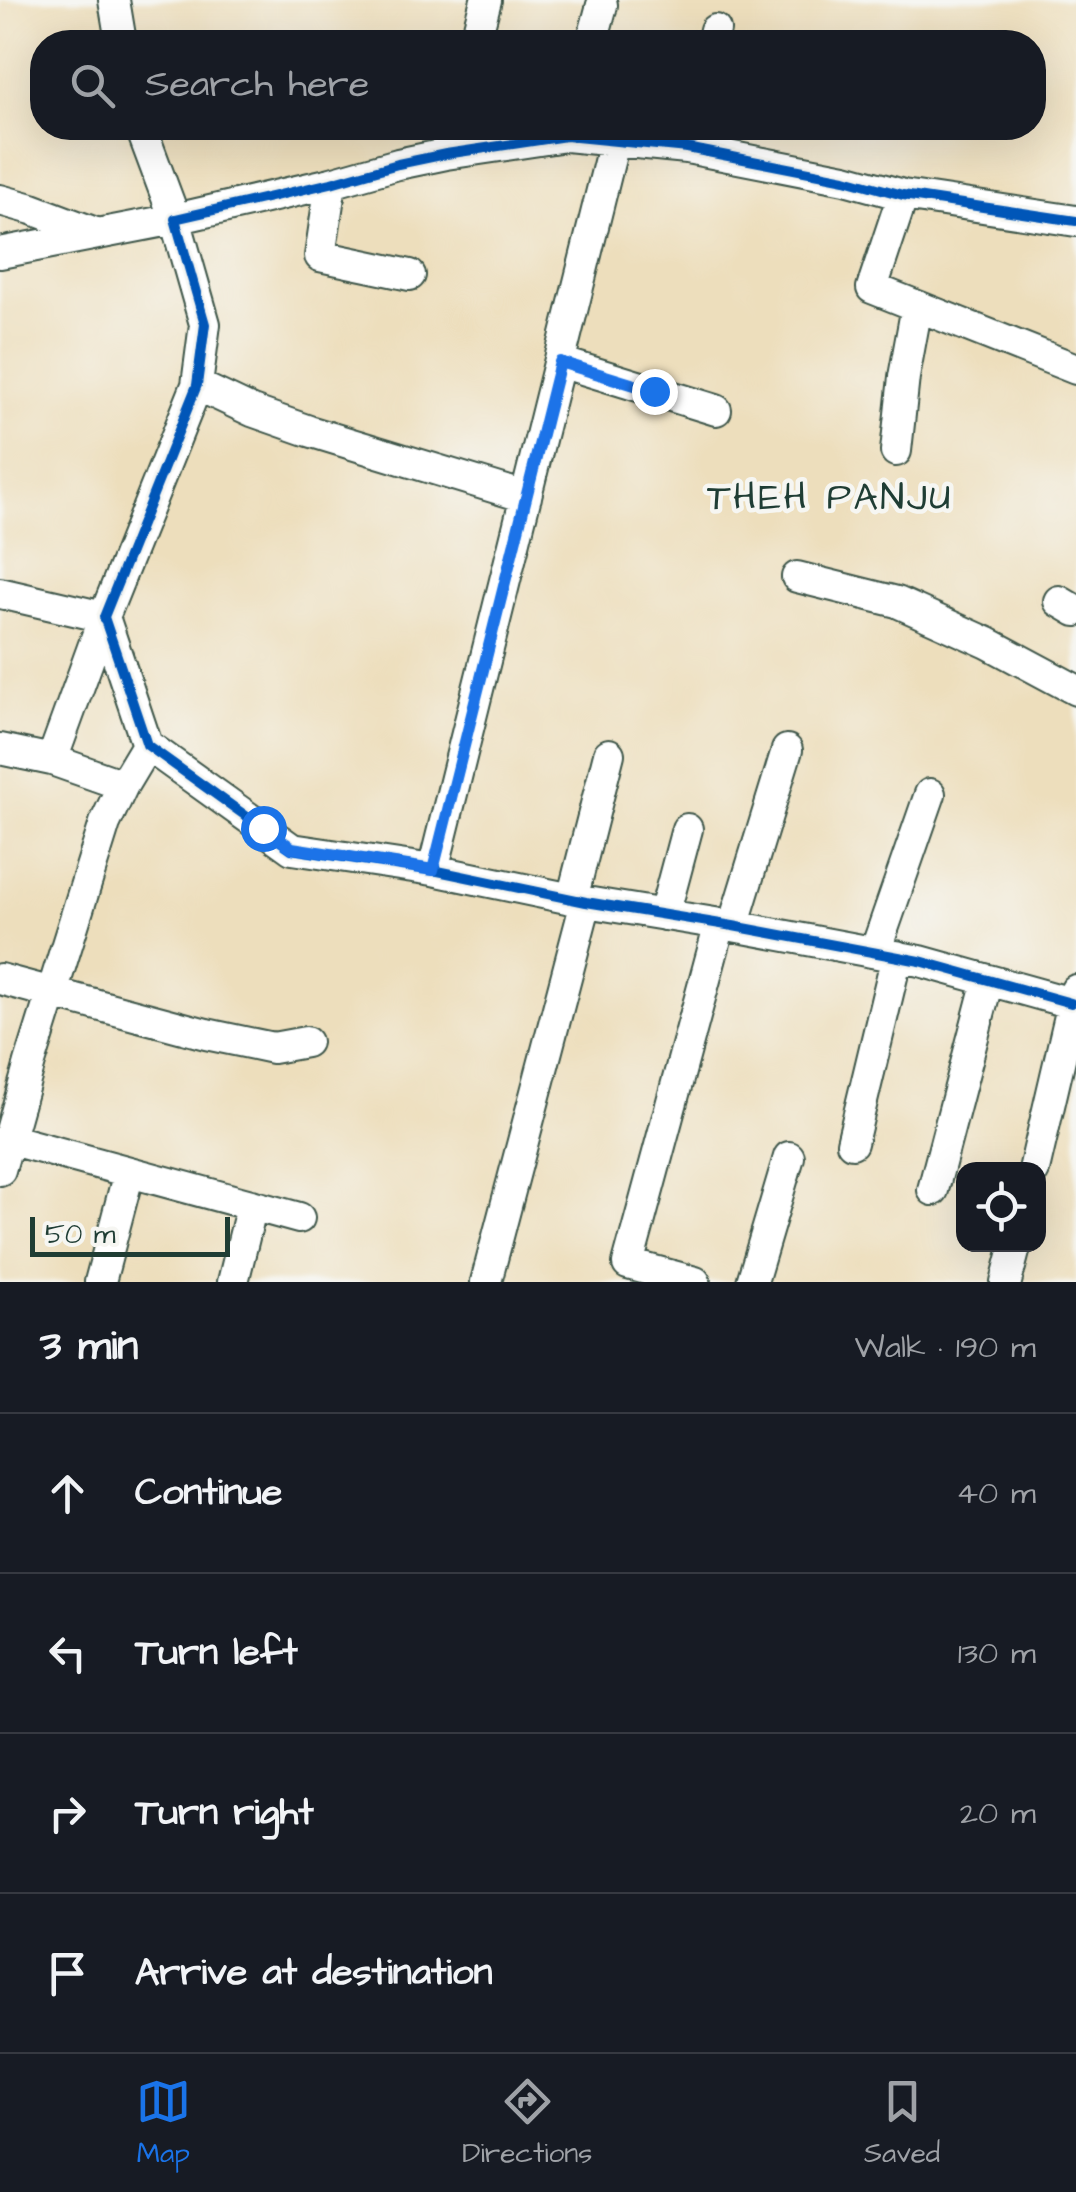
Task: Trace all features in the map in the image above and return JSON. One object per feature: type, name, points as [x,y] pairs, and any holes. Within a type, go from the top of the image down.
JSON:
[{"type":"street","points":[[114,0],[119,30]]},
{"type":"street","points":[[478,30],[486,0]]},
{"type":"street","points":[[595,30],[602,5]]},
{"type":"street","points":[[52,760],[104,617],[198,385],[205,324],[176,219],[146,140]]},
{"type":"street","points":[[605,140],[652,140]]},
{"type":"street","points":[[697,140],[902,195],[1076,221]]},
{"type":"street","points":[[0,253],[176,219],[331,183],[449,141]]},
{"type":"street","points":[[433,870],[614,142]]},
{"type":"street","points":[[331,183],[320,256],[410,275]]},
{"type":"street","points":[[902,195],[872,288],[1076,369]]},
{"type":"street","points":[[0,200],[98,234]]},
{"type":"street","points":[[896,451],[916,306]]},
{"type":"street","points":[[560,362],[716,410]]},
{"type":"street","points":[[198,385],[252,411],[309,431],[526,498]]},
{"type":"street","points":[[798,578],[897,602],[988,643],[1076,690]]},
{"type":"street","points":[[0,593],[104,617]]},
{"type":"street","points":[[104,617],[147,745],[292,848],[433,870],[886,954],[988,980],[1074,996],[1036,1162]]},
{"type":"street","points":[[0,1170],[105,823],[147,745]]},
{"type":"street","points":[[0,748],[52,760],[123,785]]},
{"type":"street","points":[[695,1282],[625,1273],[726,925],[787,750]]},
{"type":"street","points":[[486,1282],[579,900],[609,754]]},
{"type":"street","points":[[852,1143],[886,954],[930,794]]},
{"type":"street","points":[[664,915],[686,829]]},
{"type":"street","points":[[0,980],[272,1048],[306,1042]]},
{"type":"street","points":[[933,1190],[988,980]]},
{"type":"street","points":[[8,1140],[299,1218]]},
{"type":"street","points":[[752,1282],[789,1157]]},
{"type":"street","points":[[100,1282],[128,1172]]},
{"type":"street","points":[[233,1282],[252,1205]]},
{"type":"street","points":[[1006,1282],[1014,1252]]},
{"type":"cycle path","points":[[539,140],[398,164],[175,219],[205,324],[197,385],[104,617],[147,745],[292,849],[433,870],[586,902],[920,961],[1071,1003]]},
{"type":"cycle path","points":[[606,140],[687,148],[845,179],[903,195],[1076,221]]},
{"type":"district","name":"THEH PANJU","points":[[830,498]]},
{"type":"route","points":[[263,828],[292,848],[433,870],[560,362],[654,391]]}]
